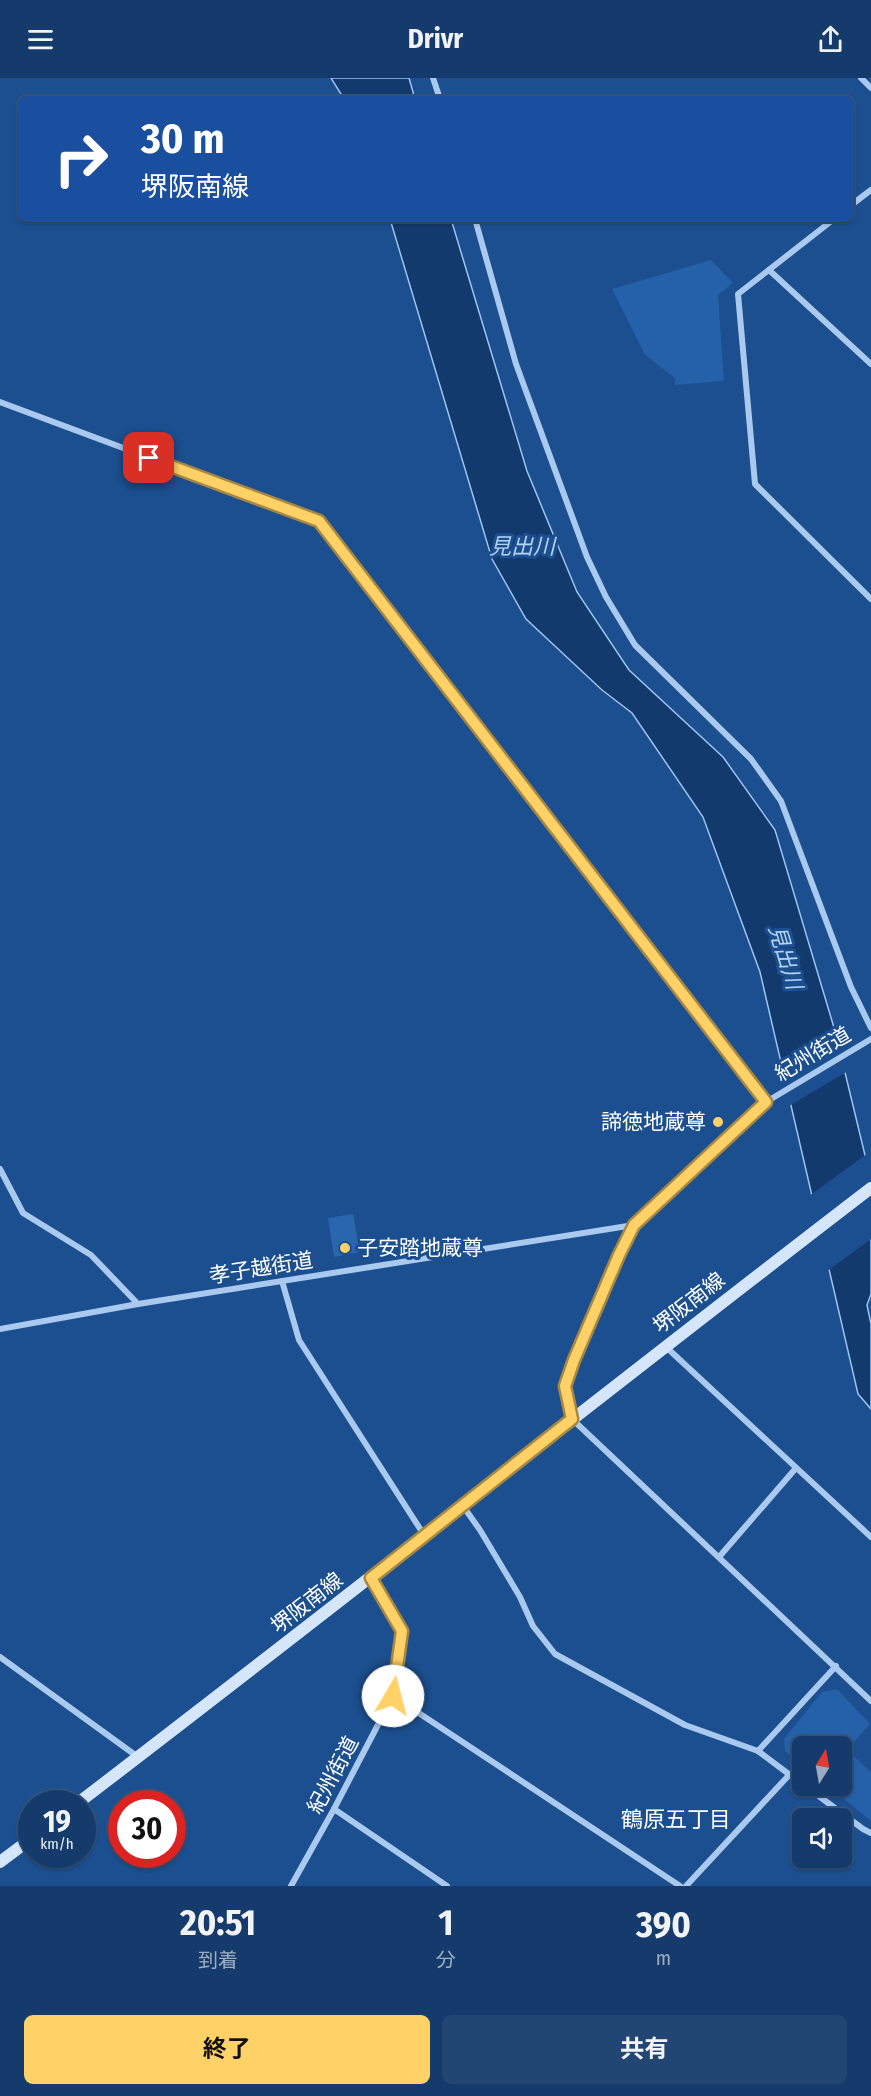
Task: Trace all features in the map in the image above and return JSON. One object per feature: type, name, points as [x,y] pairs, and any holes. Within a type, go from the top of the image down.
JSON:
[{"type":"main road","name":"堺阪南線","points":[[95,1790],[871,1188]]},
{"type":"main road","points":[[0,1862],[18,1848]]},
{"type":"street","points":[[433,78],[439,96]]},
{"type":"street","points":[[861,78],[871,88]]},
{"type":"street","points":[[854,203],[871,190]]},
{"type":"street","points":[[476,222],[516,364],[587,557],[606,597],[635,645],[751,759],[781,801],[851,987],[871,1028]]},
{"type":"street","points":[[830,222],[738,294],[754,484],[871,599]]},
{"type":"street","points":[[769,270],[871,364]]},
{"type":"street","points":[[0,402],[319,521],[766,1102]]},
{"type":"street","name":"紀州街道","points":[[572,1419],[565,1386],[619,1255],[634,1225],[766,1102],[871,1039]]},
{"type":"street","points":[[0,1169],[24,1213],[91,1255],[138,1304]]},
{"type":"street","name":"孝子越街道","points":[[0,1329],[138,1304],[634,1225]]},
{"type":"street","points":[[282,1281],[299,1340],[424,1536]]},
{"type":"street","points":[[666,1347],[871,1538]]},
{"type":"street","points":[[572,1419],[871,1701]]},
{"type":"street","points":[[719,1557],[796,1468]]},
{"type":"street","points":[[463,1506],[480,1530],[520,1598],[533,1626],[555,1654],[685,1725],[758,1751],[790,1774],[690,1885]]},
{"type":"street","name":"紀州街道","points":[[291,1886],[393,1696],[402,1631],[371,1578]]},
{"type":"street","points":[[0,1657],[138,1757]]},
{"type":"street","points":[[758,1751],[836,1666]]},
{"type":"street","points":[[393,1696],[680,1886]]},
{"type":"street","points":[[819,1796],[871,1833]]},
{"type":"street","points":[[334,1809],[447,1886]]},
{"type":"shaded area","points":[[711,260],[733,283],[718,295],[724,381],[675,385],[675,378],[645,355],[612,289]]},
{"type":"shaded area","points":[[837,1689],[870,1724],[852,1744],[852,1736],[792,1736],[792,1757],[785,1751],[784,1739],[822,1692]]},
{"type":"shaded area","points":[[852,1755],[871,1772],[871,1821],[840,1796],[852,1796]]},
{"type":"water","points":[[331,78],[409,78],[414,96],[342,96]]},
{"type":"water","name":"見出川","points":[[391,222],[452,222],[527,471],[577,592],[629,670],[723,757],[775,830],[835,1031],[871,1180],[871,1294],[867,1305],[871,1324],[871,1409],[858,1394],[760,972],[703,817],[632,713],[602,690],[526,619],[492,559]]},
{"type":"pier","points":[[841,1044],[848,1071],[789,1106],[782,1077]]},
{"type":"pier","points":[[868,1153],[871,1167],[871,1239],[826,1272],[809,1196]]},
{"type":"building","points":[[353,1214],[360,1252],[334,1257],[328,1218]]},
{"type":"place","name":"諦徳地蔵尊","points":[[718,1122]]},
{"type":"place","name":"子安踏地蔵尊","points":[[345,1248]]},
{"type":"district","name":"鶴原五丁目","points":[[676,1819]]},
{"type":"route","points":[[149,458],[319,521],[766,1102],[634,1225],[574,1360],[565,1386],[572,1419],[371,1578],[402,1631],[393,1696]]}]
